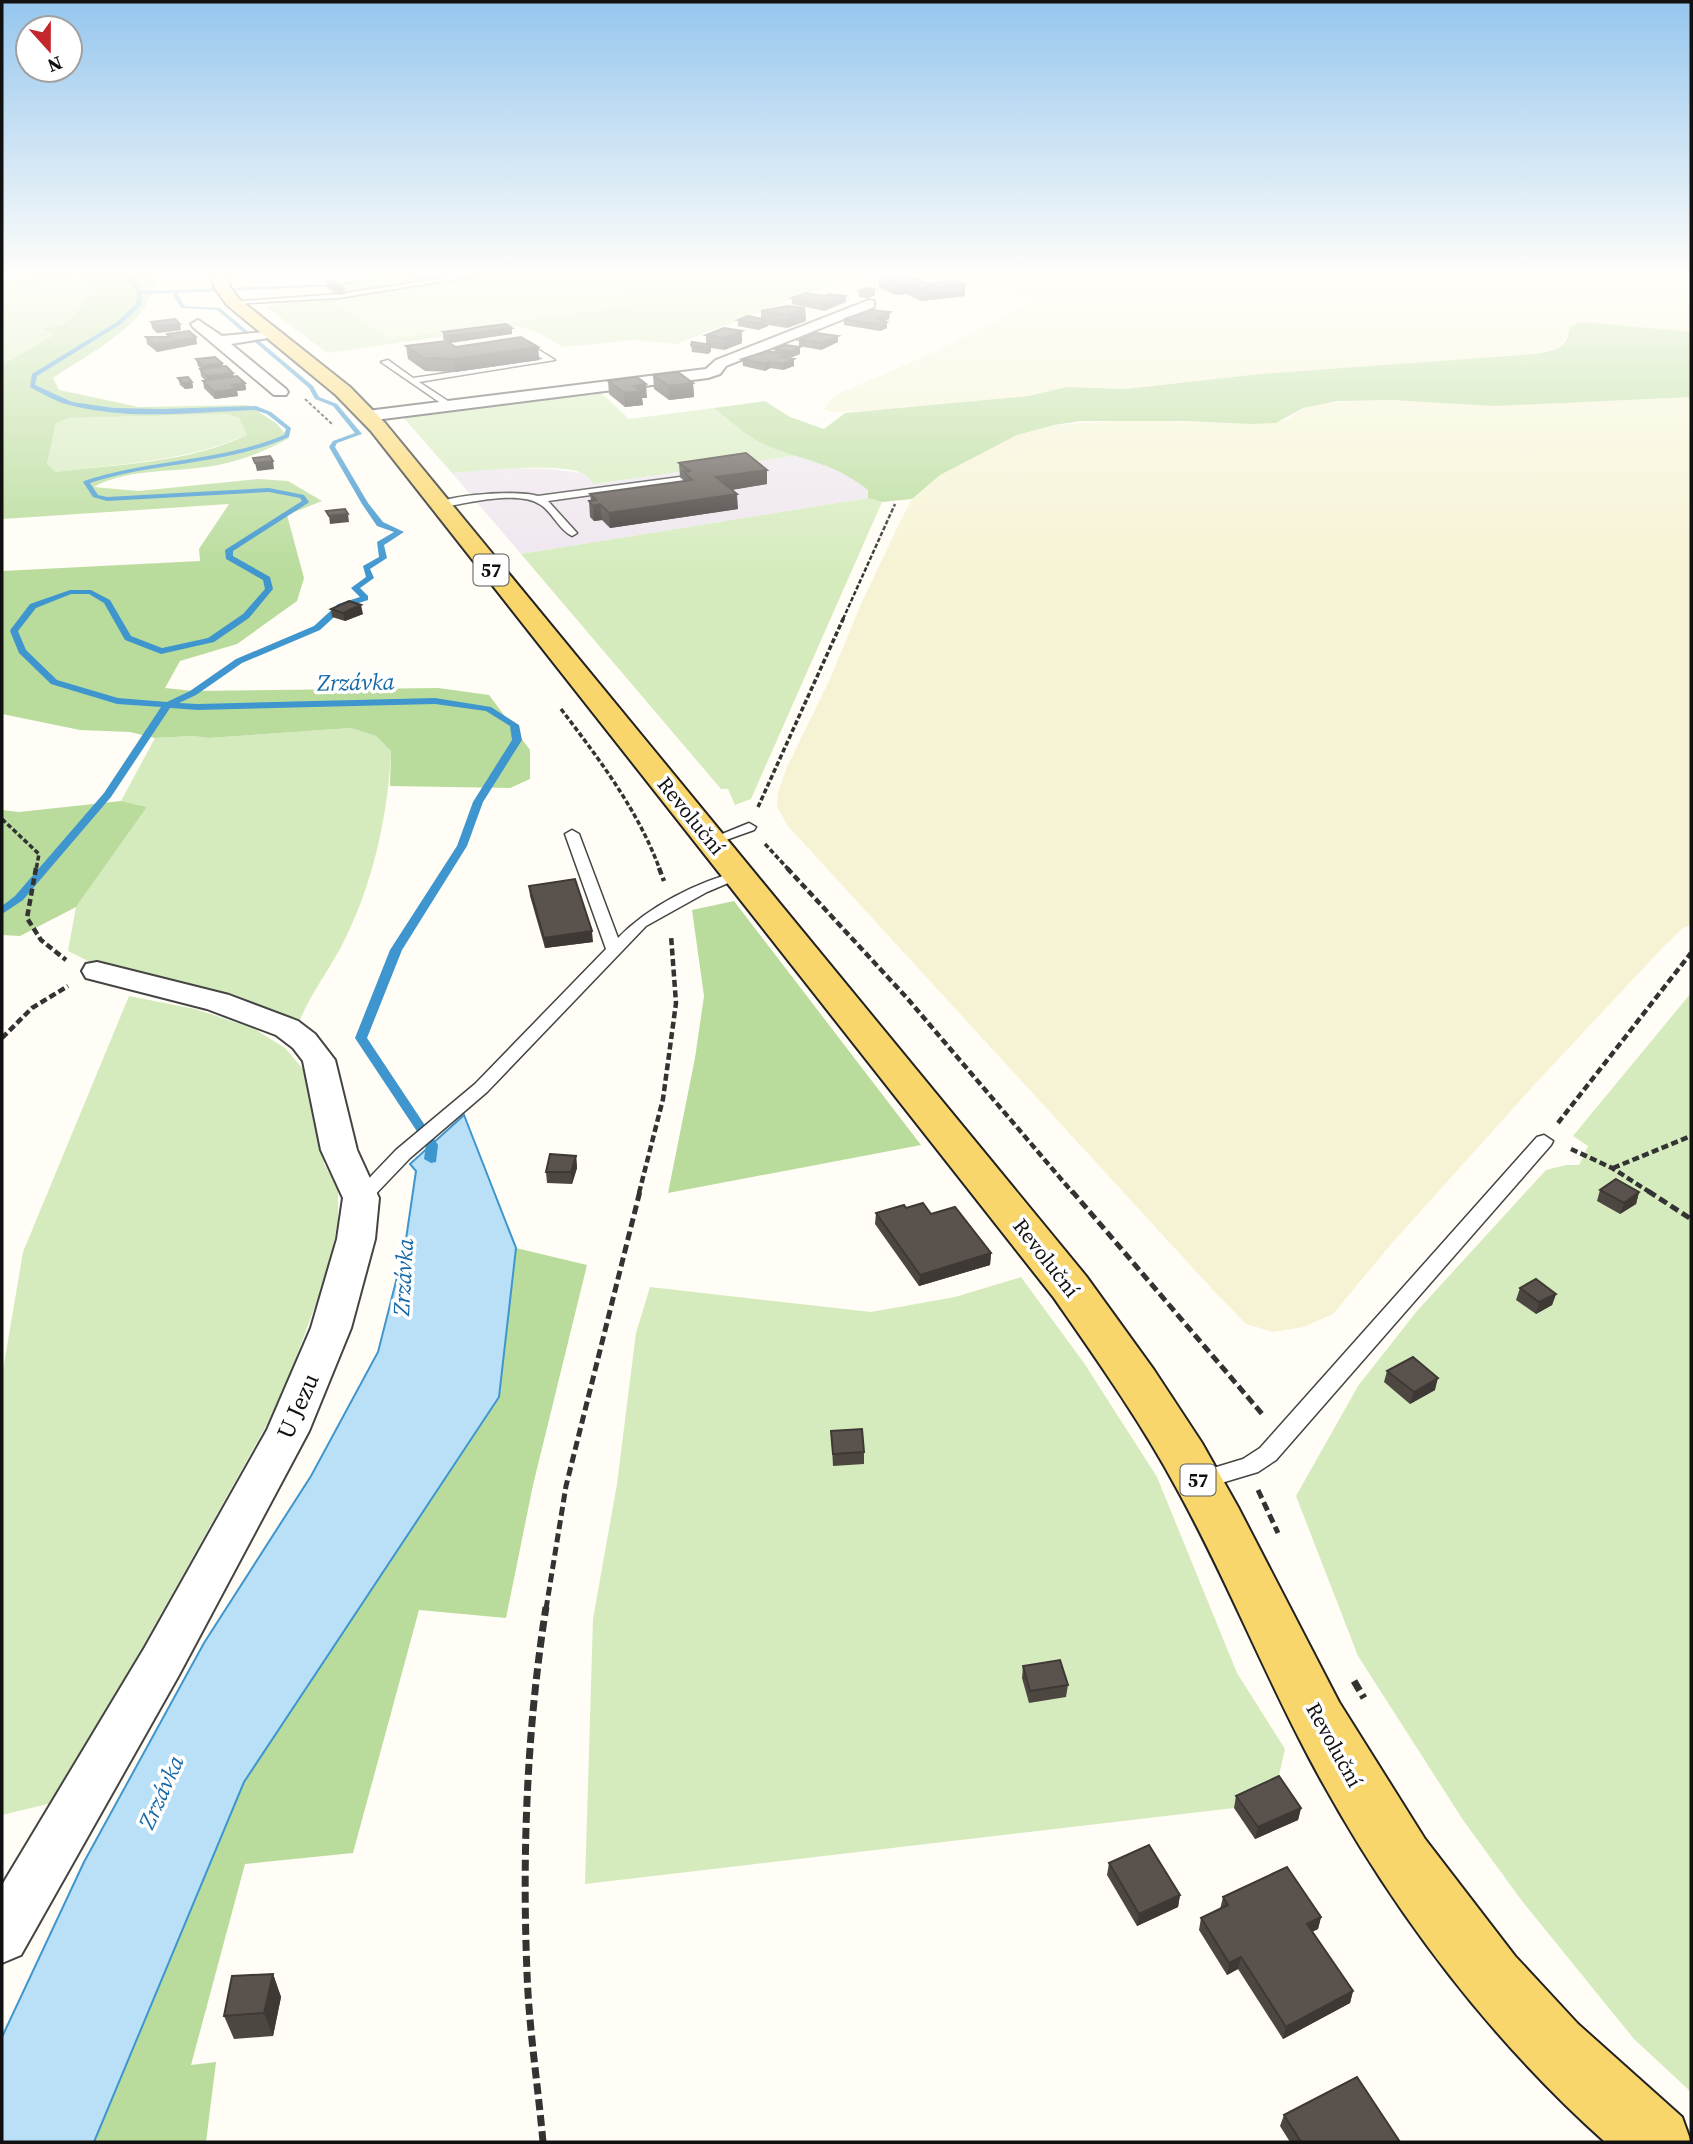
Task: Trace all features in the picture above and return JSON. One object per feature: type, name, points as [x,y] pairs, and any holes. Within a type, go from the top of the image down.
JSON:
[{"type":"main road","name":"Revoluční","points":[[317,372],[328,379],[367,416],[438,505],[721,840],[1070,1287],[1132,1376],[1198,1481],[1303,1688],[1362,1796],[1440,1912],[1487,1973],[1541,2034],[1657,2142]]},
{"type":"street","points":[[256,372],[280,392]]},
{"type":"street","points":[[367,416],[709,372]]},
{"type":"street","points":[[97,971],[218,1002],[287,1028],[304,1041],[319,1060],[339,1150],[361,1198]]},
{"type":"street","name":"U Jezu","points":[[2,1936],[162,1661],[288,1431],[331,1328],[356,1239],[361,1198]]},
{"type":"lane","points":[[401,372],[448,405]]},
{"type":"lane","points":[[414,380],[468,372]]},
{"type":"lane","points":[[438,505],[515,496],[539,499],[680,480]]},
{"type":"lane","points":[[539,499],[572,533]]},
{"type":"lane","points":[[572,834],[614,949]]},
{"type":"lane","points":[[361,1198],[403,1154],[481,1088],[641,923],[702,889],[721,840]]},
{"type":"lane","points":[[1198,1481],[1250,1466],[1268,1454],[1544,1141]]},
{"type":"path","points":[[895,504],[721,840],[907,998],[1282,1438]]},
{"type":"path","points":[[543,2142],[527,1948],[526,1802],[537,1665],[566,1486],[663,1099],[676,1003],[669,906],[657,862],[611,778],[555,702]]},
{"type":"path","points":[[2,818],[39,854],[27,918],[41,940],[64,959],[97,971]]},
{"type":"path","points":[[1691,953],[1544,1141],[1572,1149],[1612,1168],[1691,1219]]},
{"type":"path","points":[[2,1038],[12,1024],[37,1001],[97,971]]},
{"type":"path","points":[[1612,1168],[1691,1136]]},
{"type":"path","points":[[1250,1466],[1283,1544]]},
{"type":"path","points":[[1352,1676],[1370,1709]]},
{"type":"shaded area","points":[[888,372],[1287,372],[1125,389],[1066,387],[1029,396],[889,410],[830,412],[824,409],[826,404],[840,393]]},
{"type":"shaded area","points":[[1691,397],[1691,925],[1683,928],[1665,945],[1536,1083],[1392,1243],[1333,1314],[1304,1327],[1273,1332],[1246,1324],[787,825],[777,807],[778,792],[787,767],[830,679],[861,604],[899,524],[912,499],[940,475],[1017,435],[1054,425],[1133,420],[1250,424],[1286,420],[1303,408],[1319,404],[1361,400],[1495,406]]},
{"type":"shaded area","points":[[801,455],[851,477],[868,490],[868,498],[521,554],[452,473],[499,468],[550,469],[582,473],[595,484]]},
{"type":"green space","points":[[2,372],[62,372],[53,378],[59,390],[139,407],[248,405],[276,423],[289,438],[260,452],[227,463],[134,474],[94,487],[138,491],[258,479],[288,481],[322,501],[287,515],[304,578],[297,601],[237,644],[180,661],[165,688],[194,691],[438,688],[489,695],[530,750],[530,779],[510,788],[390,786],[391,751],[376,736],[351,728],[208,738],[155,738],[130,732],[80,730],[2,714],[2,571],[200,561],[199,549],[229,504],[2,519]],"holes":[[[227,414],[239,418],[247,435],[201,451],[153,461],[56,472],[47,464],[56,423],[69,418]]]},
{"type":"green space","points":[[1691,372],[1691,397],[1495,406],[1391,400],[1337,401],[1303,408],[1276,423],[1081,421],[1017,435],[940,475],[912,499],[882,502],[868,498],[868,490],[843,474],[820,463],[761,443],[714,408],[765,401],[790,417],[824,429],[845,413],[1029,396],[1066,387],[1125,389],[1260,374]]},
{"type":"green space","points":[[597,389],[629,419],[714,408],[766,445],[801,455],[594,484],[582,473],[556,468],[452,473],[403,417]]},
{"type":"green space","points":[[227,414],[239,418],[247,435],[201,451],[153,460],[56,472],[47,464],[56,423],[69,418]]},
{"type":"green space","points":[[868,498],[882,502],[751,799],[735,805],[728,789],[721,789],[521,554]]},
{"type":"green space","points":[[351,728],[376,736],[391,751],[382,826],[370,876],[352,924],[299,1022],[94,964],[68,951],[76,907],[147,807],[121,801],[155,738],[208,738]]},
{"type":"green space","points":[[121,801],[147,807],[76,907],[20,936],[2,935],[2,810],[19,812]]},
{"type":"green space","points":[[734,901],[921,1145],[668,1193],[695,1058],[704,996],[692,910]]},
{"type":"green space","points":[[1691,993],[1691,2092],[1634,2039],[1522,1901],[1463,1820],[1358,1656],[1296,1496],[1358,1386],[1417,1311],[1546,1170],[1579,1165],[1588,1146],[1573,1136]]},
{"type":"green space","points":[[129,996],[195,1009],[253,1028],[285,1048],[303,1069],[319,1108],[324,1164],[338,1189],[338,1221],[328,1271],[280,1401],[56,1802],[2,1815],[2,1376],[23,1252]]},
{"type":"green space","points":[[516,1248],[587,1265],[533,1485],[506,1618],[419,1610],[353,1853],[245,1864],[191,2065],[216,2062],[206,2142],[94,2142],[244,1782],[499,1397]]},
{"type":"green space","points":[[1021,1277],[1084,1363],[1157,1477],[1237,1673],[1285,1749],[1276,1788],[1234,1808],[585,1884],[593,1619],[617,1484],[636,1333],[650,1287],[871,1312],[955,1297]]},
{"type":"water","points":[[464,1115],[516,1248],[499,1397],[244,1782],[94,2142],[2,2142],[2,2037],[84,1862],[204,1643],[311,1476],[378,1352],[405,1246],[416,1171],[410,1164]]},
{"type":"building","points":[[203,372],[233,373],[207,376]]},
{"type":"building","points":[[678,372],[693,383],[668,386],[653,375]]},
{"type":"building","points":[[237,376],[245,383],[232,385],[236,389],[214,392],[203,381]]},
{"type":"building","points":[[188,377],[192,382],[183,383],[178,378]]},
{"type":"building","points":[[637,377],[646,384],[634,386],[642,391],[624,393],[608,381]]},
{"type":"building","points":[[746,453],[767,470],[716,477],[737,494],[609,513],[600,504],[593,506],[589,501],[596,500],[590,494],[692,480],[684,472],[690,471],[679,463]]},
{"type":"building","points":[[270,456],[273,461],[255,463],[253,458]]},
{"type":"building","points":[[345,509],[348,514],[329,516],[326,511]]},
{"type":"building","points":[[349,601],[361,605],[343,613],[331,609]]},
{"type":"building","points":[[575,879],[592,931],[544,938],[529,886]]},
{"type":"building","points":[[550,1154],[576,1156],[571,1172],[546,1172]]},
{"type":"building","points":[[1616,1179],[1639,1192],[1624,1203],[1600,1190]]},
{"type":"building","points":[[923,1203],[931,1214],[955,1207],[991,1253],[920,1275],[876,1213]]},
{"type":"building","points":[[1536,1279],[1556,1294],[1539,1302],[1520,1288]]},
{"type":"building","points":[[1413,1357],[1438,1378],[1414,1392],[1387,1371]]},
{"type":"building","points":[[862,1429],[864,1452],[833,1454],[831,1431]]},
{"type":"building","points":[[1060,1660],[1068,1685],[1030,1691],[1023,1666]]},
{"type":"building","points":[[1279,1776],[1301,1808],[1258,1827],[1236,1796]]},
{"type":"building","points":[[1149,1845],[1180,1895],[1139,1914],[1109,1863]]},
{"type":"building","points":[[1287,1867],[1321,1917],[1307,1924],[1353,1991],[1286,2027],[1241,1957],[1229,1963],[1201,1918],[1228,1905],[1223,1897]]},
{"type":"building","points":[[273,1974],[264,2013],[224,2016],[232,1976]]},
{"type":"building","points":[[1357,2077],[1400,2142],[1301,2142],[1284,2115]]},
{"type":"waterway","name":"Zrzávka","points":[[39,372],[34,375],[32,386],[71,404],[114,410],[256,408],[269,413],[289,429],[287,436],[238,453],[136,468],[86,482],[95,496],[107,499],[269,490],[302,496],[306,502],[229,550],[229,557],[267,579],[269,589],[246,616],[211,640],[161,651],[128,638],[107,602],[91,592],[70,592],[33,606],[14,631],[22,651],[54,682],[117,701],[168,705]]},
{"type":"waterway","points":[[168,705],[193,693],[239,661],[317,628],[341,606],[365,598],[355,588],[370,578],[366,568],[383,558],[380,544],[400,532],[380,524],[365,504],[332,447],[335,442],[359,434],[335,405],[317,398],[311,387],[293,372]]},
{"type":"waterway","name":"Zrzávka","points":[[168,705],[198,707],[435,701],[488,709],[514,725],[517,740],[478,802],[462,846],[396,950],[361,1038],[432,1145],[431,1159]]},
{"type":"waterway","points":[[2,911],[19,898],[108,795],[168,705]]}]
